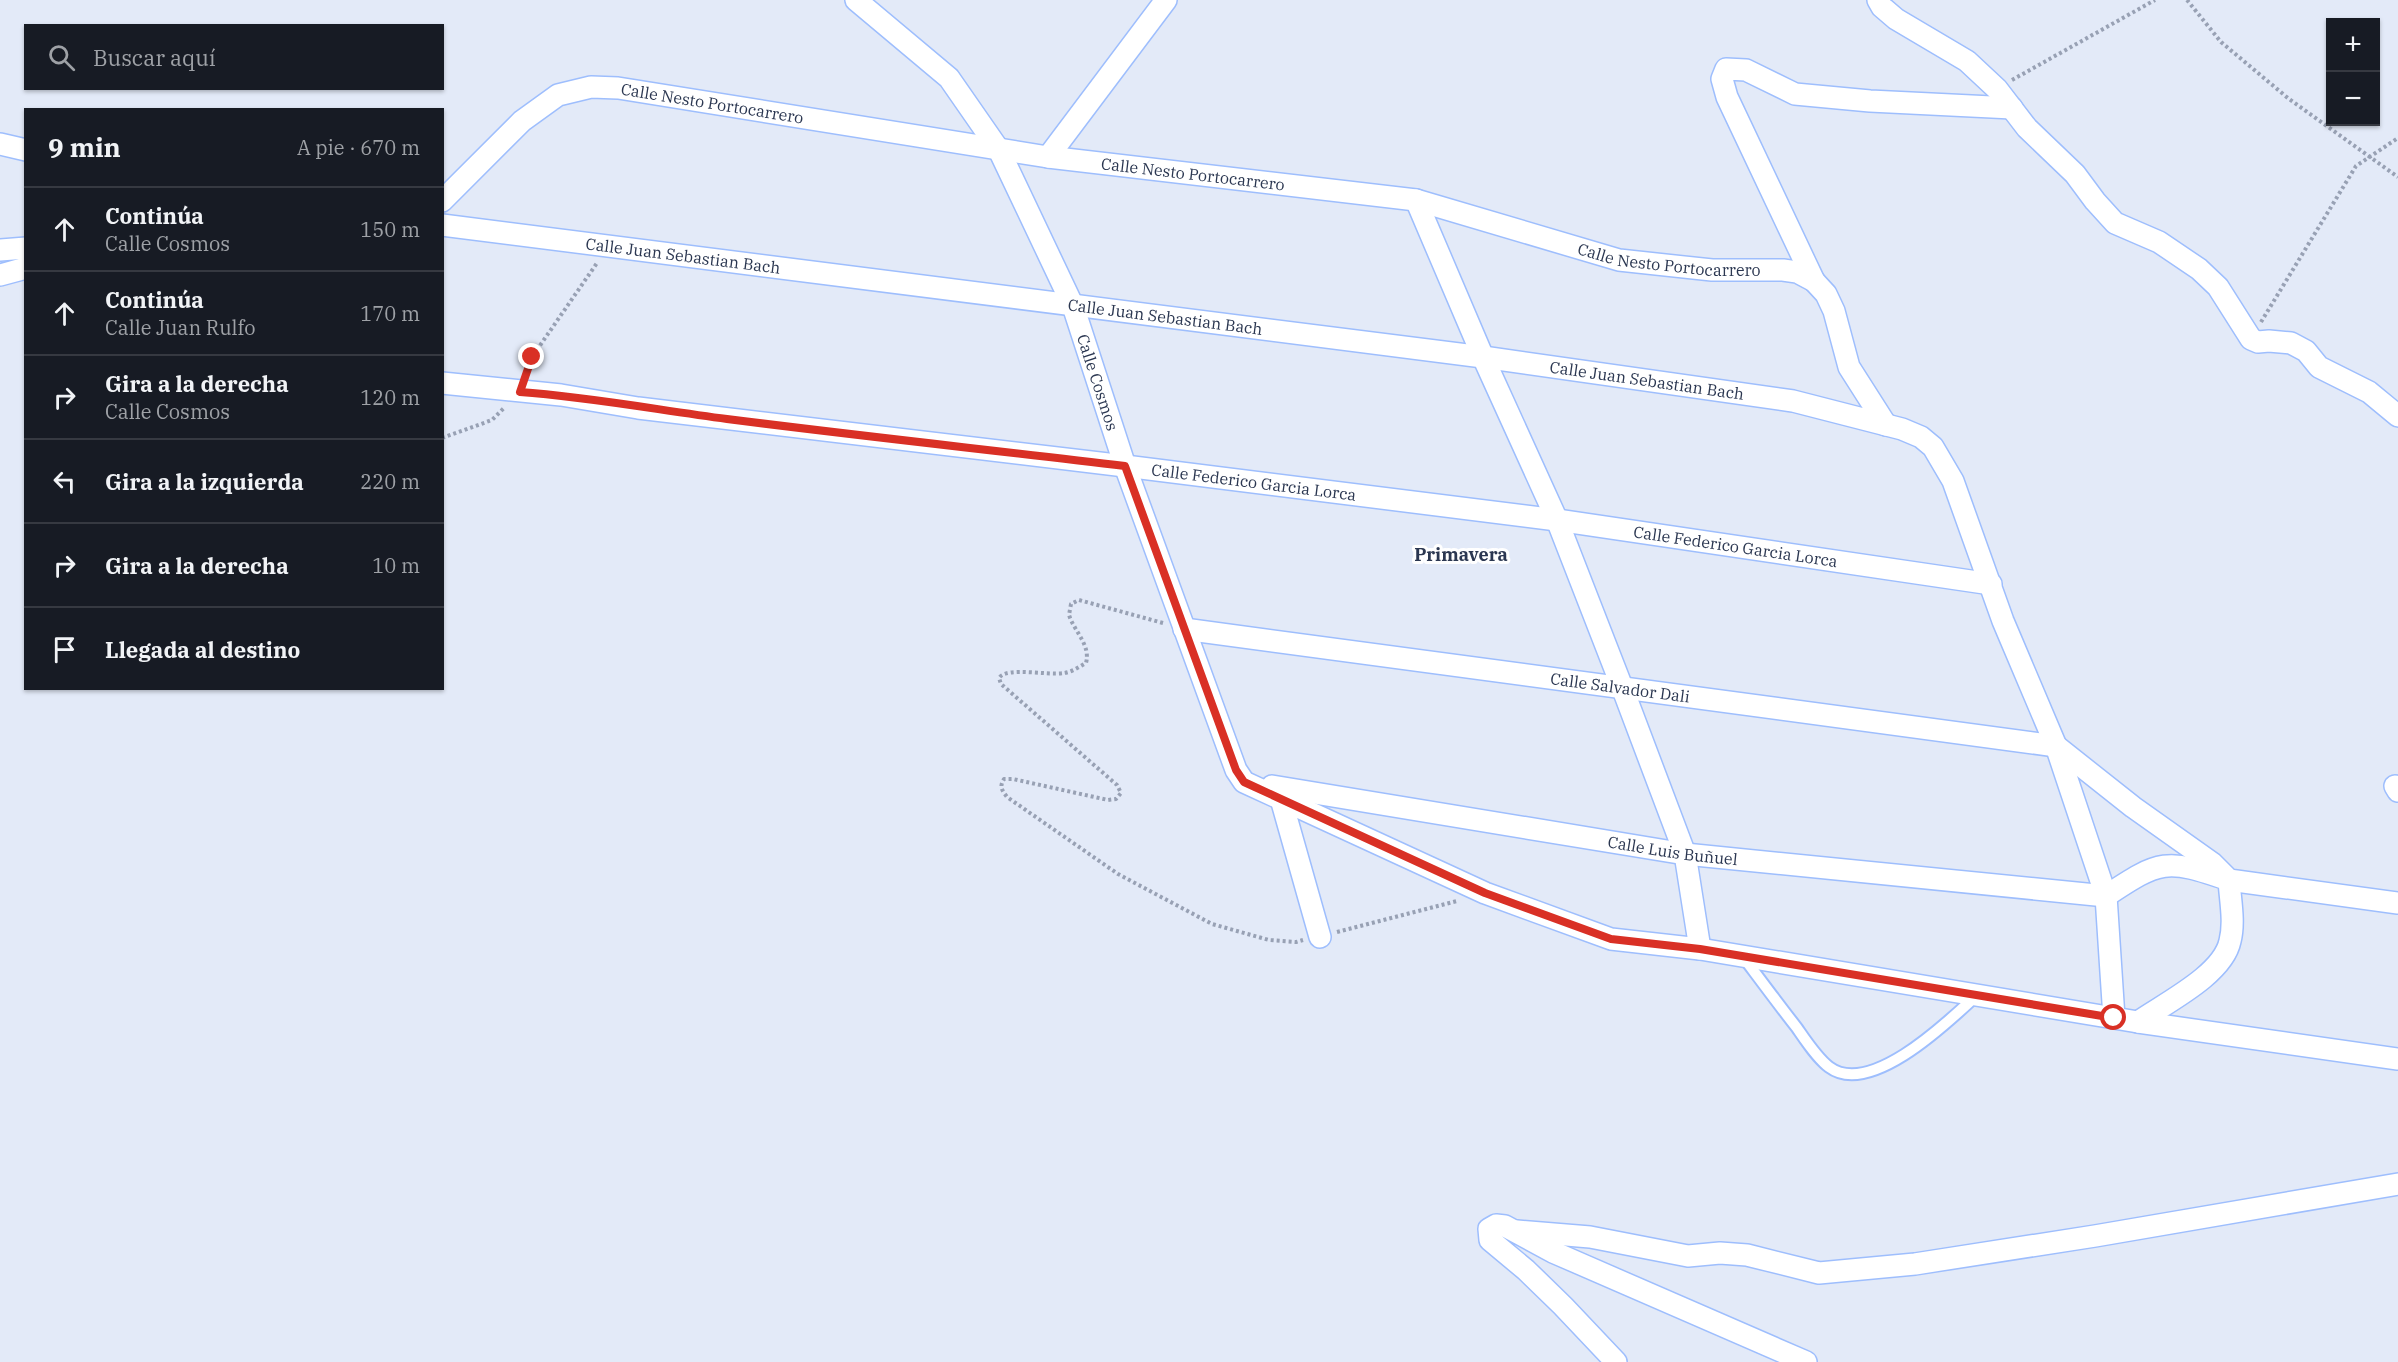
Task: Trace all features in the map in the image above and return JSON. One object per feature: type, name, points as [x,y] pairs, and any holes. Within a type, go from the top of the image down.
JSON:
[{"type":"street","name":"Calle Cosmos","points":[[856,0],[950,78],[999,150],[1073,306],[1125,466],[1236,770],[1244,782]]},
{"type":"street","points":[[1048,157],[1166,0]]},
{"type":"street","points":[[1878,0],[1882,7],[1896,18],[1967,61],[1997,89],[2027,128],[2075,174],[2115,223],[2159,242],[2199,269],[2218,287],[2252,339],[2258,342],[2269,340],[2291,343],[2306,351],[2319,367],[2369,392],[2398,416]]},
{"type":"street","points":[[1886,425],[1849,368],[1834,311],[1826,294],[1814,281],[1728,98],[1722,79],[1726,69],[1746,70],[1795,94],[1870,101],[2012,108]]},
{"type":"street","name":"Calle Nesto Portocarrero","points":[[444,199],[522,121],[558,95],[591,87],[618,88],[1048,157],[1416,200],[1619,260],[1712,270],[1783,270],[1797,272],[1814,281]]},
{"type":"street","points":[[0,144],[24,150]]},
{"type":"street","points":[[1416,200],[1483,357],[1557,520],[1622,687],[1685,854],[1700,949]]},
{"type":"street","name":"Calle Juan Sebastian Bach","points":[[444,225],[1483,357],[1793,401],[1902,429],[1921,437],[1933,447],[1953,481],[2003,621],[2056,746],[2106,896],[2114,1018]]},
{"type":"street","points":[[0,250],[24,248]]},
{"type":"street","points":[[0,275],[24,269]]},
{"type":"street","name":"Calle Federico Garcia Lorca","points":[[444,383],[561,394],[638,408],[1557,520],[1991,584]]},
{"type":"street","name":"Calle Salvador Dali","points":[[1184,629],[2056,746]]},
{"type":"street","points":[[2056,746],[2133,807],[2212,863],[2229,880],[2232,925],[2230,941],[2223,958],[2203,978],[2138,1022]]},
{"type":"street","points":[[1244,782],[1485,893],[1611,939],[1700,949],[2138,1022],[2398,1059]]},
{"type":"street","name":"Calle Luis Buñuel","points":[[1244,782],[1685,854],[2106,896]]},
{"type":"street","points":[[1281,799],[1320,937]]},
{"type":"street","points":[[2106,896],[2143,872],[2172,865],[2188,867],[2229,880],[2398,903]]},
{"type":"street","points":[[1517,1231],[1590,1237],[1688,1256],[1720,1253],[1747,1255],[1820,1273],[1938,1261],[2398,1184]]},
{"type":"street","points":[[1616,1362],[1526,1270],[1497,1247],[1488,1234],[1489,1229],[1499,1224],[1517,1231],[1554,1252],[1806,1362]]},
{"type":"lane","points":[[1742,956],[1808,1043],[1830,1067],[1844,1074],[1864,1073],[1888,1065],[1924,1043],[1977,995]]},
{"type":"path","points":[[1997,89],[2155,0]]},
{"type":"path","points":[[2187,0],[2221,42],[2289,99],[2398,177]]},
{"type":"path","points":[[2252,339],[2356,166],[2398,138]]},
{"type":"path","points":[[444,437],[492,420],[520,392],[532,357],[609,245]]},
{"type":"path","points":[[1184,629],[1079,600],[1071,604],[1069,615],[1083,643],[1086,663],[1065,674],[1027,674],[1008,671],[999,678],[1001,684],[1118,785],[1121,793],[1116,799],[1108,801],[1005,779],[1001,784],[1001,790],[1007,797],[1118,874],[1212,924],[1269,940],[1296,942],[1320,937],[1485,893]]},
{"type":"district","name":"Primavera","points":[[1461,554]]},
{"type":"route","points":[[532,357],[520,392],[561,394],[638,408],[1125,466],[1236,770],[1244,782],[1485,893],[1611,939],[1700,949],[2114,1018]]}]
